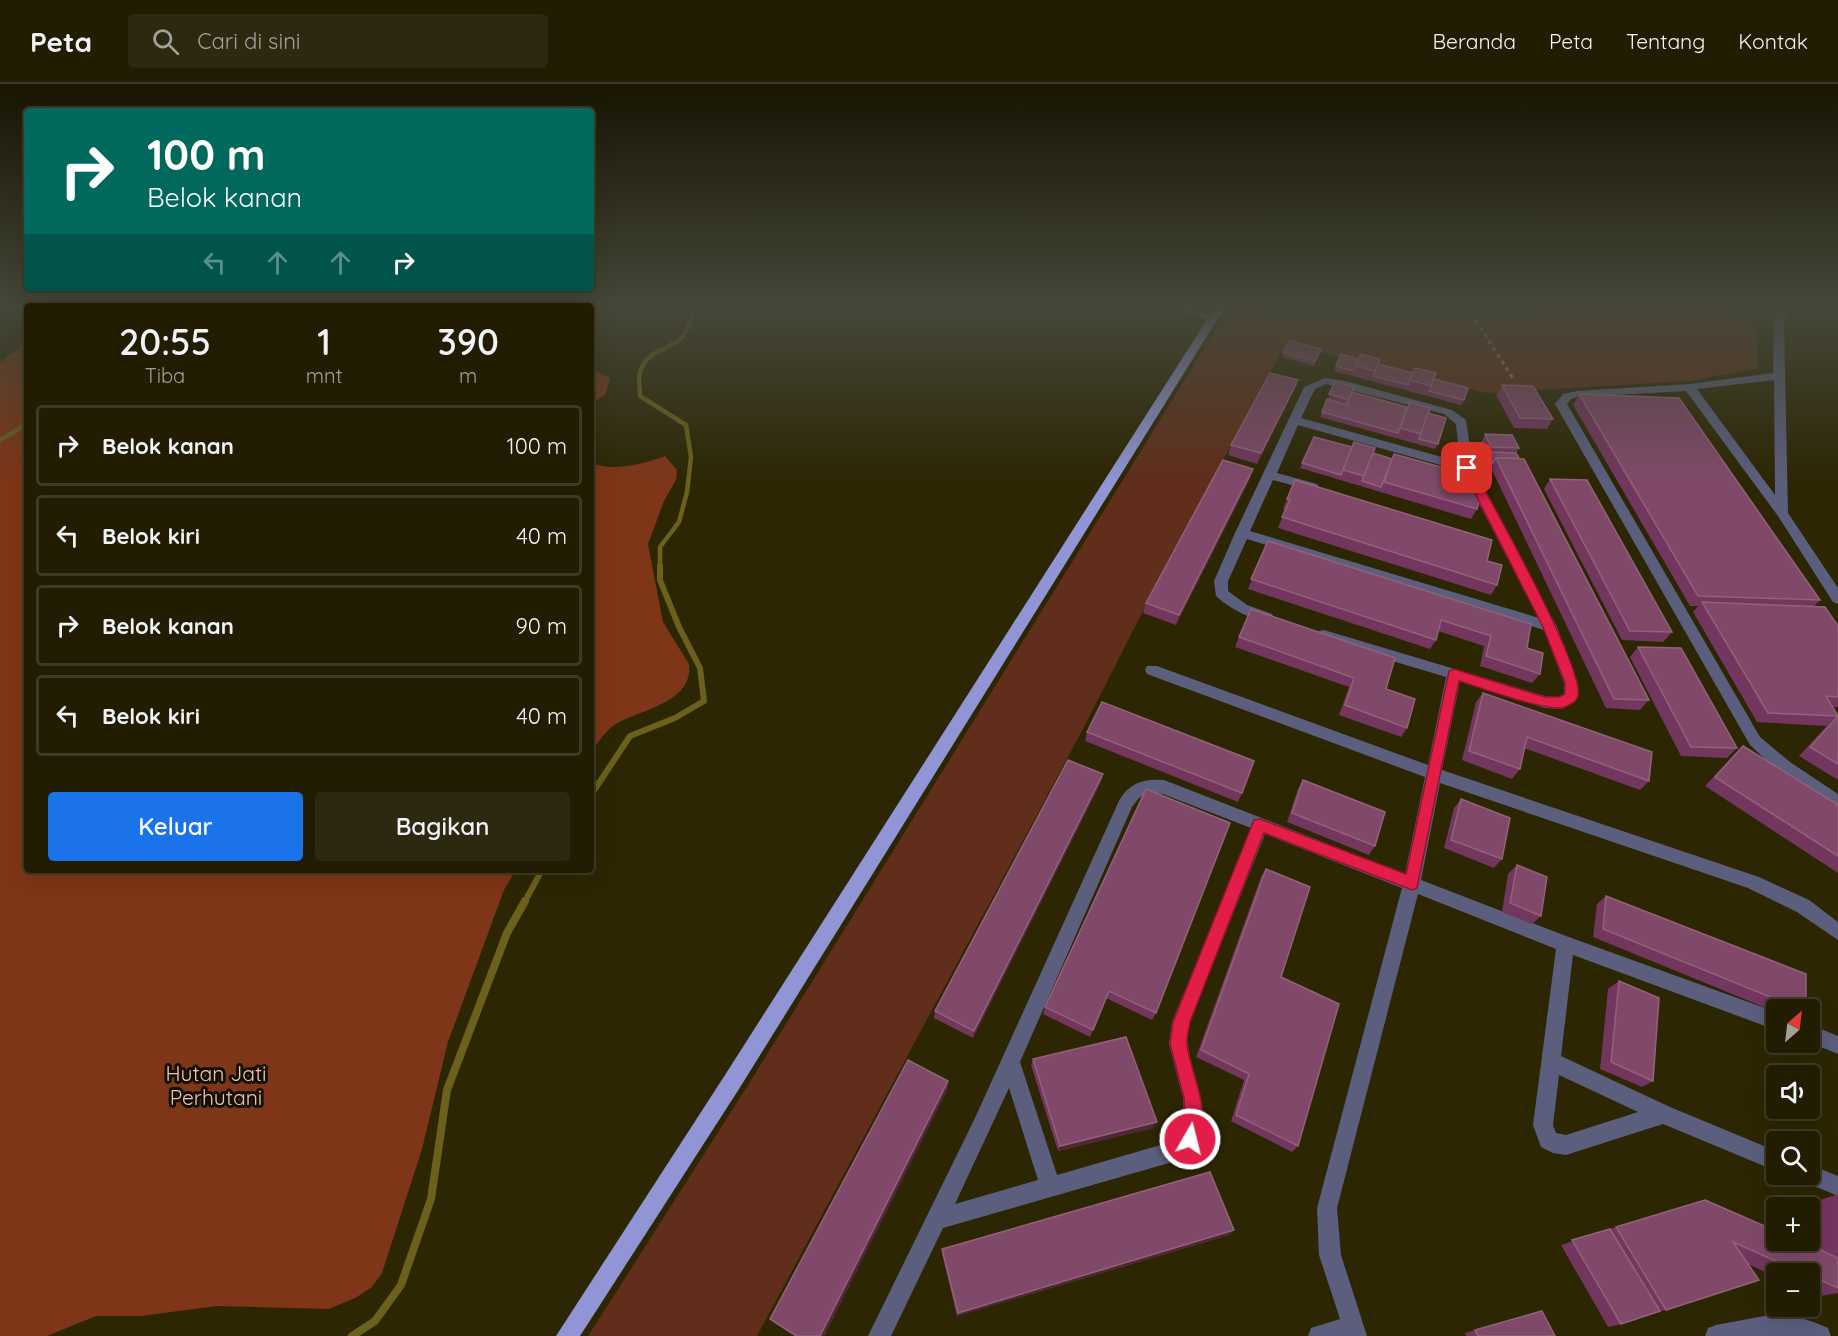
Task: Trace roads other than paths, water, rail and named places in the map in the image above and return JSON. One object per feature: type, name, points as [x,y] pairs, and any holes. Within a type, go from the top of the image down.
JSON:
[{"type":"main road","points":[[567,1336],[732,1082],[1183,365]]},
{"type":"street","points":[[1779,365],[1782,513]]},
{"type":"street","points":[[1779,376],[1689,387],[1577,394],[1567,396],[1561,404],[1755,741],[1782,765],[1838,802]]},
{"type":"street","points":[[1285,623],[1251,613],[1228,600],[1221,593],[1221,581],[1241,533],[1310,387],[1325,381],[1448,412],[1462,423],[1467,468],[1550,627],[1572,683],[1572,696],[1562,703],[1545,702],[1307,630]]},
{"type":"street","points":[[1689,387],[1782,513],[1838,599]]},
{"type":"street","points":[[1294,420],[1467,468]]},
{"type":"street","points":[[1270,475],[1326,491]]},
{"type":"street","points":[[1241,533],[1550,627]]},
{"type":"street","points":[[1485,538],[1508,545]]},
{"type":"street","points":[[1152,670],[1434,774],[1753,882],[1803,906],[1838,932]]},
{"type":"street","points":[[1319,1336],[1354,1331],[1330,1255],[1327,1208],[1412,883],[1454,675]]},
{"type":"street","points":[[879,1336],[937,1219],[1133,792],[1146,785],[1164,787],[1564,944],[1766,1017]]},
{"type":"street","points":[[937,1219],[1176,1151],[1190,1139],[1194,1119],[1193,1098],[1178,1044],[1181,1022],[1260,825]]},
{"type":"street","points":[[1564,944],[1543,1125],[1548,1140],[1566,1145],[1663,1114]]},
{"type":"street","points":[[1820,1038],[1838,1045]]},
{"type":"street","points":[[1010,1062],[1050,1186]]},
{"type":"street","points":[[1552,1062],[1663,1114],[1766,1157]]},
{"type":"street","points":[[1820,1179],[1838,1186]]},
{"type":"street","points":[[1716,1336],[1778,1324],[1808,1329],[1820,1336]]},
{"type":"waterway","points":[[594,790],[630,736],[675,718],[704,701],[700,668],[679,627],[660,580],[660,547],[679,522],[687,492],[691,457],[686,425],[640,396],[639,378],[643,365]]},
{"type":"waterway","points":[[0,440],[24,426]]},
{"type":"waterway","points":[[524,903],[540,873]]},
{"type":"waterway","points":[[352,1336],[375,1321],[401,1285],[431,1199],[447,1090],[507,933],[525,901]]},
{"type":"park label","name":"Hutan Jati Perhutani","points":[[216,1086]]}]
